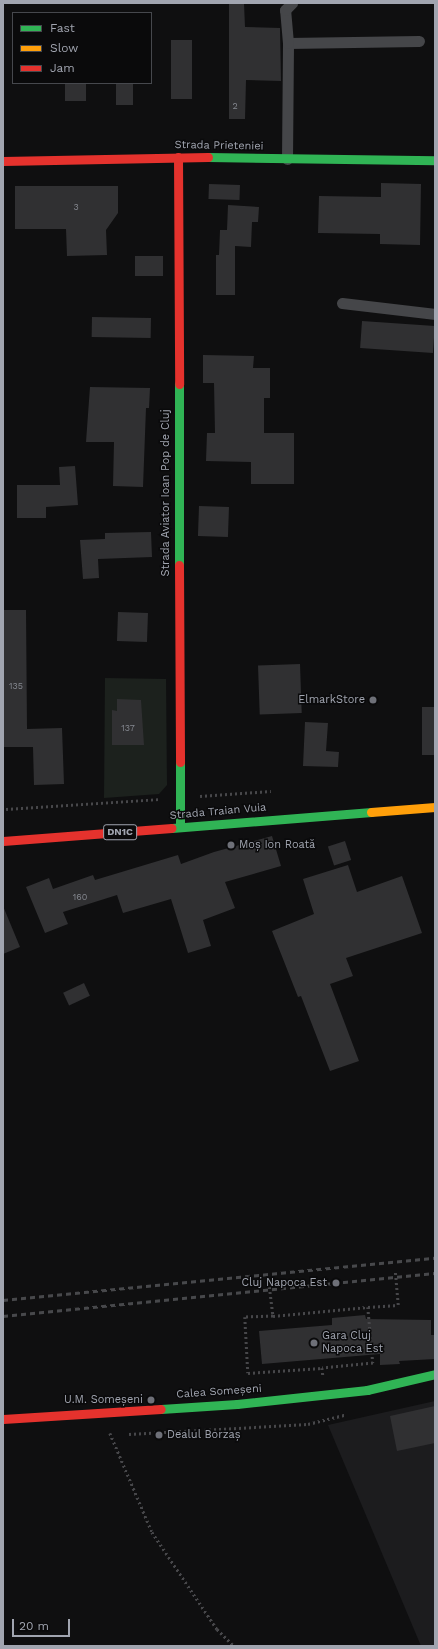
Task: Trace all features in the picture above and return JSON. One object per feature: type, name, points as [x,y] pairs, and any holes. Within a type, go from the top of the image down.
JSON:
[{"type":"street","name":"Strada Prieteniei","points":[[3,161],[178,158],[435,160]]},
{"type":"street","name":"Strada Aviator Ioan Pop de Cluj","points":[[178,158],[180,828]]},
{"type":"street","name":"Strada Traian Vuia","points":[[3,841],[435,807]]},
{"type":"street","name":"Calea Someșeni","points":[[3,1419],[237,1404],[367,1390],[435,1374]]},
{"type":"lane","points":[[287,159],[288,5]]},
{"type":"lane","points":[[288,43],[419,41]]},
{"type":"lane","points":[[342,303],[435,314]]},
{"type":"path","points":[[6,809],[271,791]]},
{"type":"path","points":[[368,1307],[373,1363],[248,1373],[245,1317],[273,1316],[368,1307],[398,1305],[395,1271]]},
{"type":"path","points":[[269,1282],[273,1316]]},
{"type":"path","points":[[322,1368],[324,1394]]},
{"type":"path","points":[[102,1412],[152,1532],[216,1629],[234,1646]]},
{"type":"shaded area","points":[[105,678],[166,679],[167,785],[159,794],[104,798]]},
{"type":"shaded area","points":[[435,1401],[435,1646],[421,1646],[328,1425]]},
{"type":"building","points":[[229,3],[244,3],[245,27],[280,28],[281,81],[246,80],[245,119],[229,119]]},
{"type":"building","points":[[171,40],[192,40],[192,99],[171,99]]},
{"type":"building","points":[[65,84],[86,84],[86,101],[65,101]]},
{"type":"building","points":[[116,84],[133,84],[133,105],[116,105]]},
{"type":"building","points":[[381,183],[421,184],[420,245],[380,244],[380,234],[318,233],[319,196],[381,197]]},
{"type":"building","points":[[209,184],[240,185],[239,200],[208,199]]},
{"type":"building","points":[[15,186],[118,186],[118,213],[106,230],[107,255],[67,256],[66,229],[15,229]]},
{"type":"building","points":[[228,205],[259,207],[258,222],[252,222],[251,247],[235,246],[235,295],[216,295],[216,255],[219,255],[220,230],[227,230]]},
{"type":"building","points":[[135,256],[163,256],[163,276],[135,276]]},
{"type":"building","points":[[92,317],[151,318],[151,338],[92,337]]},
{"type":"building","points":[[362,321],[435,326],[433,353],[360,348]]},
{"type":"building","points":[[203,355],[254,356],[253,368],[270,368],[270,398],[264,398],[264,433],[294,433],[294,484],[251,484],[251,462],[206,461],[207,433],[215,433],[214,383],[203,383]]},
{"type":"building","points":[[90,387],[150,388],[149,408],[146,408],[143,487],[113,486],[114,442],[86,442]]},
{"type":"building","points":[[75,466],[78,505],[46,507],[46,518],[17,518],[17,485],[60,485],[59,467]]},
{"type":"building","points":[[199,506],[229,507],[228,537],[198,536]]},
{"type":"building","points":[[151,532],[152,557],[98,559],[99,578],[83,579],[80,540],[105,539],[105,533]]},
{"type":"building","points":[[3,610],[26,610],[27,729],[62,728],[64,784],[34,785],[33,747],[4,747]]},
{"type":"building","points":[[118,612],[148,613],[147,642],[117,641]]},
{"type":"building","points":[[300,664],[302,713],[260,714],[258,665]]},
{"type":"building","points":[[117,699],[141,700],[144,745],[112,745],[112,710],[117,711]]},
{"type":"building","points":[[422,707],[435,707],[435,755],[422,755]]},
{"type":"building","points":[[305,722],[328,723],[326,751],[339,752],[338,767],[303,766]]},
{"type":"building","points":[[272,836],[281,866],[225,882],[235,908],[203,920],[211,946],[188,953],[171,899],[123,913],[117,895],[63,912],[68,924],[45,933],[26,887],[49,878],[53,889],[93,875],[95,880],[178,855],[181,864],[214,852]]},
{"type":"building","points":[[345,841],[351,860],[334,866],[328,847]]},
{"type":"building","points":[[348,865],[357,892],[402,876],[422,933],[346,958],[353,976],[330,984],[359,1061],[330,1071],[301,996],[298,997],[272,931],[314,914],[303,879]]},
{"type":"building","points":[[3,906],[20,947],[3,954]]},
{"type":"building","points":[[84,983],[90,996],[69,1005],[63,993]]},
{"type":"building","points":[[365,1315],[366,1319],[431,1320],[431,1335],[435,1335],[435,1359],[399,1361],[400,1364],[380,1365],[380,1354],[262,1364],[259,1331],[332,1325],[332,1318]]},
{"type":"building","points":[[435,1406],[435,1443],[397,1451],[390,1416]]},
{"type":"railway","points":[[3,1300],[435,1258]]},
{"type":"railway","points":[[3,1316],[435,1273]]},
{"type":"traffic: fast","points":[[208,157],[435,160]]},
{"type":"traffic: fast","points":[[179,384],[179,565]]},
{"type":"traffic: fast","points":[[180,762],[180,827]]},
{"type":"traffic: fast","points":[[172,828],[371,812]]},
{"type":"traffic: fast","points":[[161,1409],[237,1404],[367,1390],[435,1374]]},
{"type":"traffic: slow","points":[[371,812],[435,807]]},
{"type":"traffic: jam","points":[[178,157],[179,384]]},
{"type":"traffic: jam","points":[[3,161],[208,157]]},
{"type":"traffic: jam","points":[[179,565],[180,762]]},
{"type":"traffic: jam","points":[[3,841],[172,828]]},
{"type":"traffic: jam","points":[[3,1419],[161,1409]]},
{"type":"place","name":"ElmarkStore","points":[[373,700]]},
{"type":"place","name":"Moș Ion Roată","points":[[231,845]]},
{"type":"place","name":"Cluj Napoca Est","points":[[336,1283]]},
{"type":"place","name":"Gara Cluj Napoca Est","points":[[314,1343]]},
{"type":"place","name":"U.M. Someșeni","points":[[151,1400]]},
{"type":"place","name":"Dealul Borzaș","points":[[159,1435]]}]
